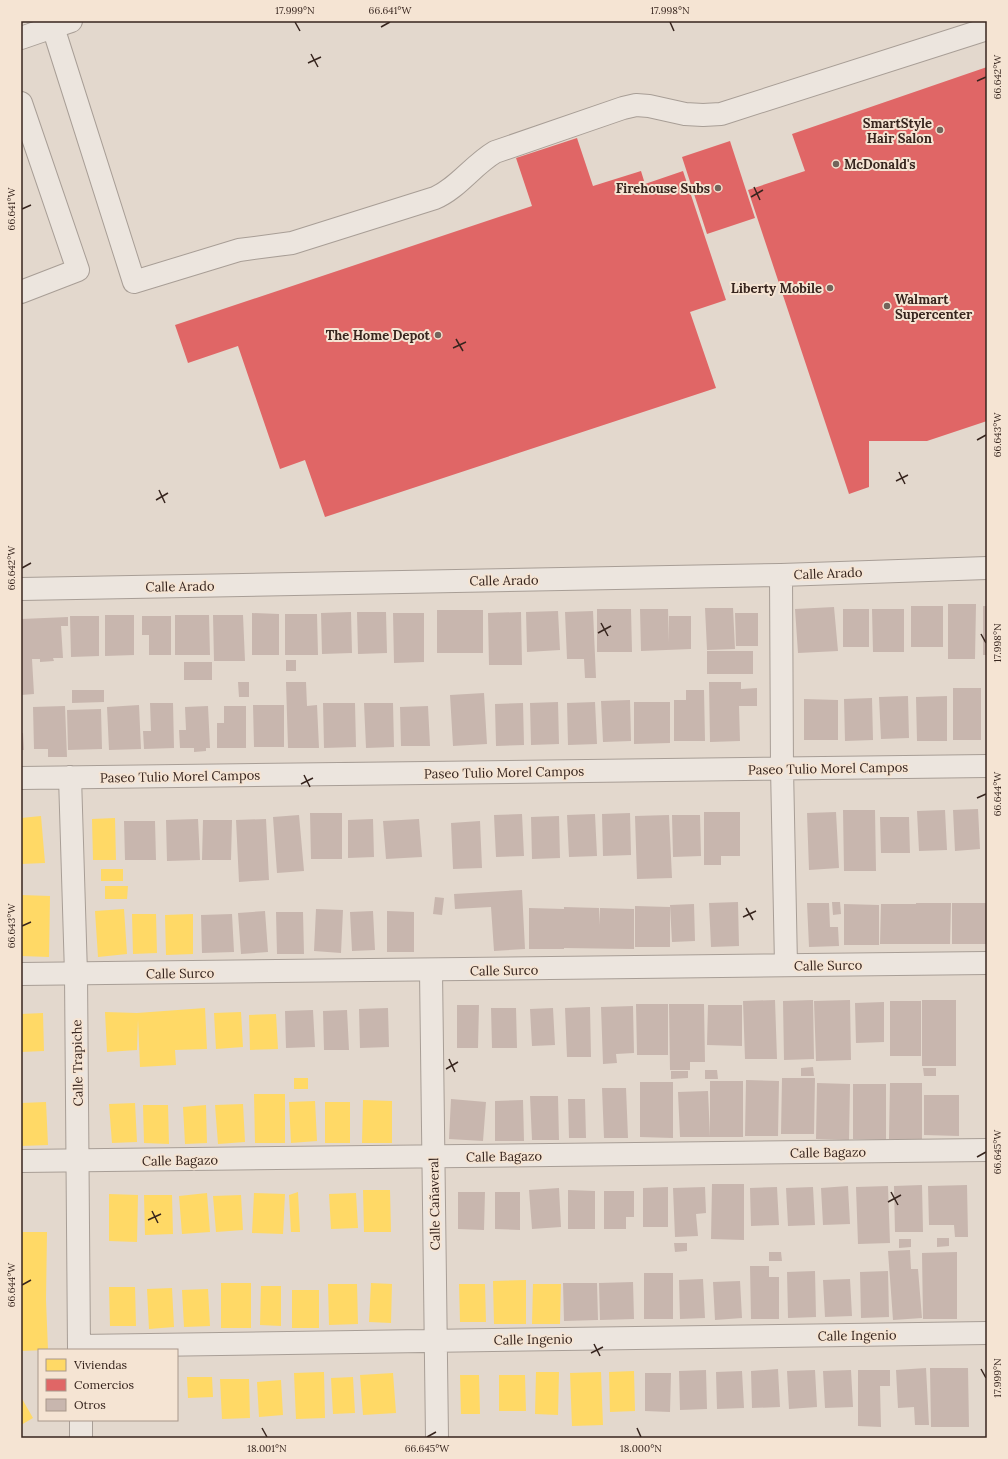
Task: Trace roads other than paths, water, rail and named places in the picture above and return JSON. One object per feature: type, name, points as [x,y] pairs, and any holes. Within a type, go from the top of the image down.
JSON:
[{"type":"street","points":[[21,38],[62,24],[134,282],[239,250],[292,243],[435,198],[445,193],[486,157],[495,152],[636,104],[685,114],[721,114],[987,29]]},
{"type":"street","points":[[21,103],[29,151],[78,270],[21,292]]},
{"type":"street","name":"Calle Arado","points":[[21,589],[781,575],[987,568]]},
{"type":"street","points":[[781,575],[782,768],[786,965]]},
{"type":"street","name":"Paseo Tulio Morel Campos","points":[[21,778],[987,766]]},
{"type":"street","name":"Calle Trapiche","points":[[70,777],[76,974],[79,1348]]},
{"type":"street","points":[[987,963],[987,970]]},
{"type":"street","name":"Calle Surco","points":[[21,974],[431,971],[987,963]]},
{"type":"street","name":"Calle Cañaveral","points":[[431,971],[437,1438]]},
{"type":"street","name":"Calle Bagazo","points":[[21,1161],[987,1150]]},
{"type":"street","name":"Calle Ingenio","points":[[79,1348],[436,1340],[987,1333]]},
{"type":"street","points":[[81,1421],[81,1438]]},
{"type":"place","name":"SmartStyle Hair Salon","points":[[940,130]]},
{"type":"place","name":"McDonald's","points":[[836,164]]},
{"type":"place","name":"Firehouse Subs","points":[[718,188]]},
{"type":"place","name":"Liberty Mobile","points":[[830,288]]},
{"type":"place","name":"Walmart Supercenter","points":[[887,306]]},
{"type":"place","name":"The Home Depot","points":[[438,335]]}]
